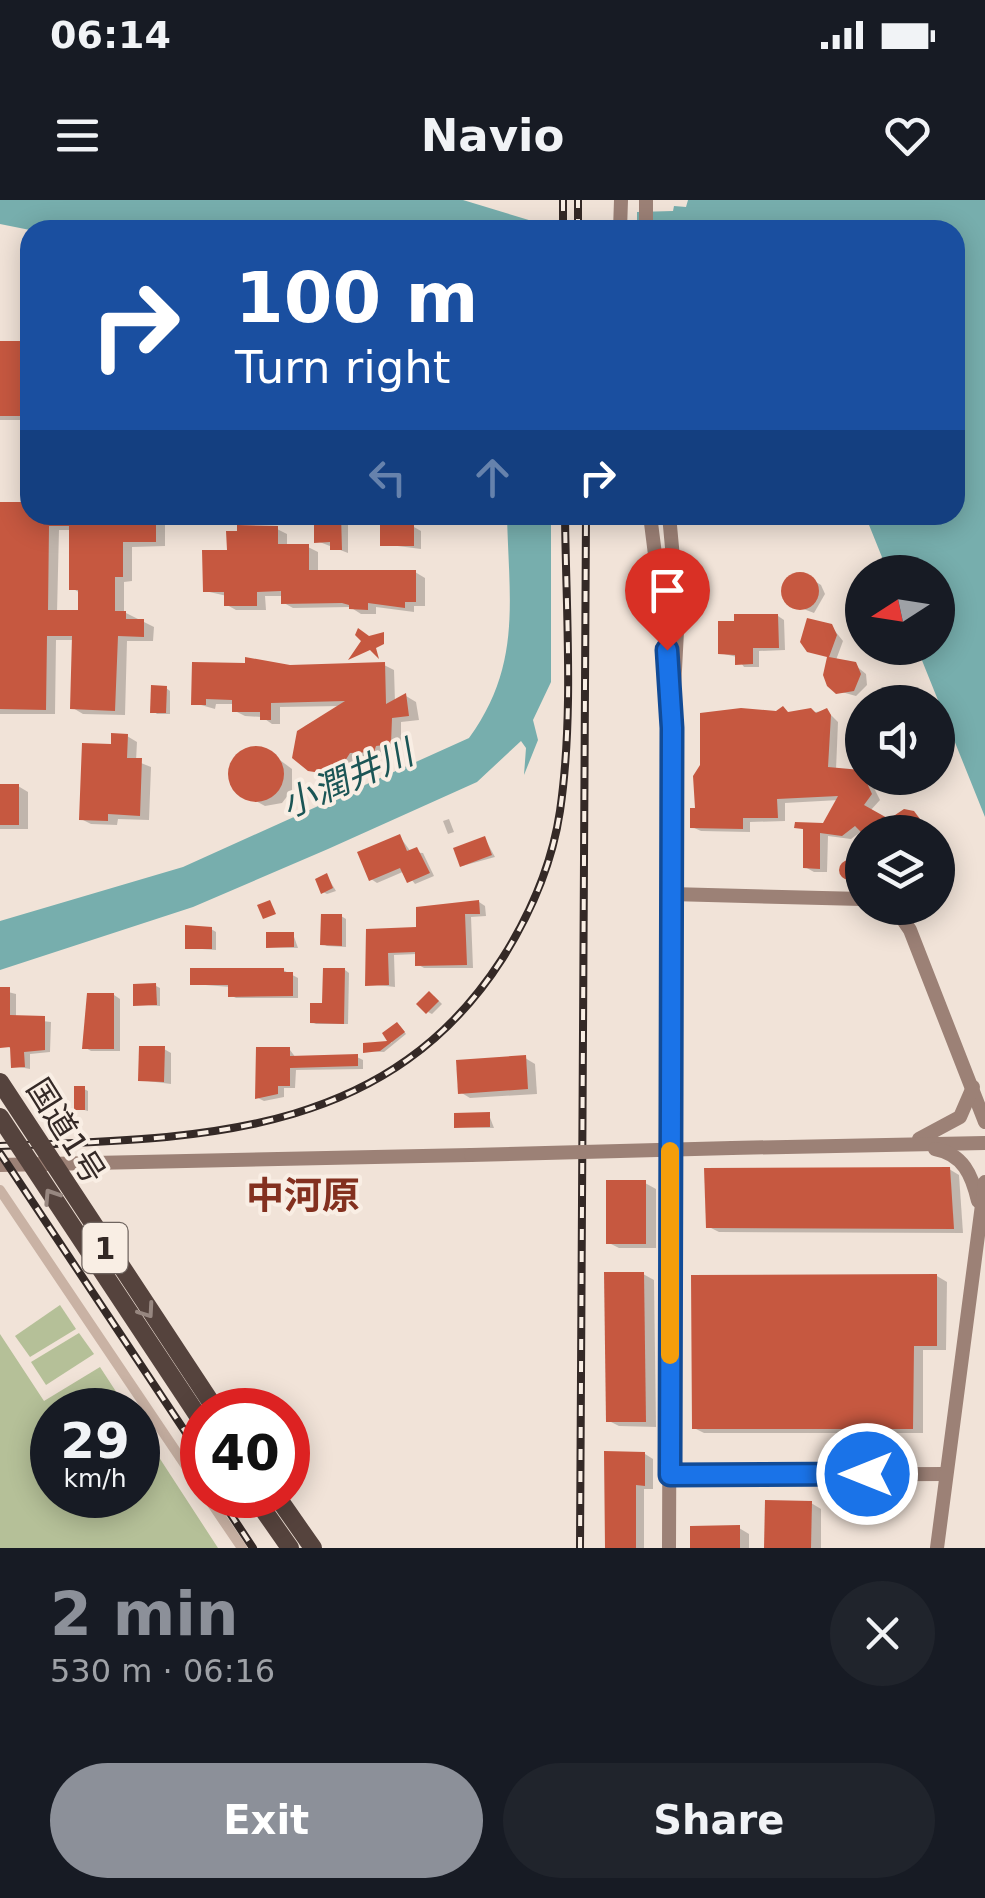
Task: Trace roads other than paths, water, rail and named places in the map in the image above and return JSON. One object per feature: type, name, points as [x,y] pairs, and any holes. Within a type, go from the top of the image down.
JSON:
[{"type":"highway","name":"国道1号","points":[[0,1082],[202,1388]]},
{"type":"highway","name":"国道1号","points":[[0,1117],[180,1389]]},
{"type":"highway","points":[[268,1518],[290,1548]]},
{"type":"highway","points":[[292,1518],[313,1548]]},
{"type":"street","points":[[652,525],[665,612],[672,728]]},
{"type":"street","points":[[669,1548],[672,728],[678,612],[670,525]]},
{"type":"street","points":[[671,894],[845,899]]},
{"type":"street","points":[[907,925],[985,1122]]},
{"type":"street","points":[[904,1144],[949,1127],[966,1108],[973,1087]]},
{"type":"street","points":[[0,1165],[985,1142]]},
{"type":"street","points":[[904,1144],[942,1150],[964,1164],[980,1216]]},
{"type":"street","points":[[938,1548],[985,1182]]},
{"type":"street","points":[[0,1190],[180,1456]]},
{"type":"street","points":[[670,1475],[946,1474]]},
{"type":"street","points":[[222,1518],[242,1548]]},
{"type":"water","points":[[0,200],[463,200],[529,220],[20,220],[20,228],[0,224]]},
{"type":"water","points":[[688,200],[985,200],[985,817],[955,742],[955,685],[932,685],[924,665],[955,665],[955,555],[881,555],[869,525],[965,525],[965,220],[637,220],[637,212],[673,211],[674,206],[686,207]]},
{"type":"water","points":[[507,525],[551,525],[551,682],[533,720],[538,740],[524,775],[526,748],[521,741],[477,782],[328,849],[193,907],[0,970],[0,921],[183,867],[469,738],[498,684],[505,658],[510,604]]},
{"type":"railway","points":[[563,200],[563,220]]},
{"type":"railway","points":[[578,200],[578,220]]},
{"type":"railway","points":[[0,1146],[143,1139],[280,1118],[343,1096],[401,1064],[455,1019],[502,959],[522,924],[546,869],[556,831],[568,701],[565,525]]},
{"type":"railway","points":[[580,1548],[586,525]]},
{"type":"railway","points":[[0,1153],[180,1424]]},
{"type":"railway","points":[[233,1518],[253,1548]]},
{"type":"district","name":"中河原","points":[[303,1196]]},
{"type":"water label","name":"小潤井川","points":[[347,779]]}]
